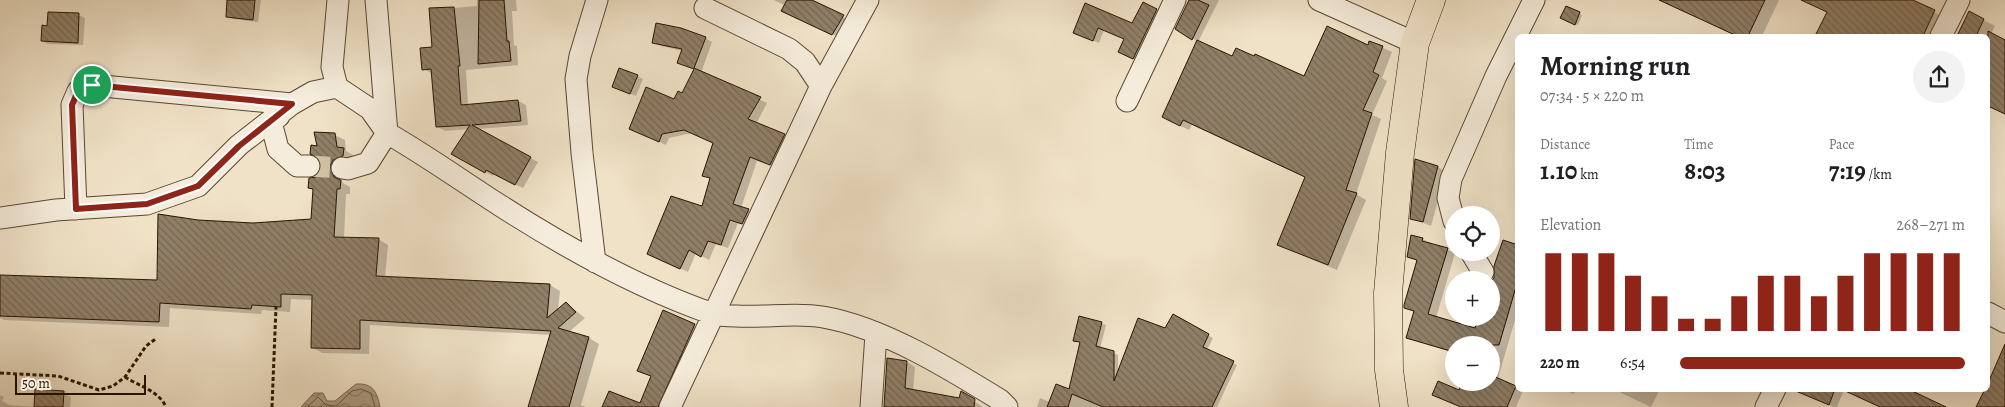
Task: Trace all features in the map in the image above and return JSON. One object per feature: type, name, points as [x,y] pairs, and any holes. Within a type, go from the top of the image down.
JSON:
[{"type":"highway","points":[[1394,407],[1389,370],[1388,292],[1400,153],[1415,44],[1431,0]]},
{"type":"street","points":[[338,0],[332,68],[337,87],[370,109],[387,133],[425,154],[502,207],[595,262],[645,287],[715,315],[757,318],[822,317],[846,322],[952,370],[1001,405]]},
{"type":"street","points":[[342,168],[348,170],[368,163],[387,133],[376,0]]},
{"type":"street","points":[[595,262],[582,153],[576,79],[580,56],[597,0]]},
{"type":"street","points":[[670,407],[715,315],[821,86],[868,0]]},
{"type":"street","points":[[1127,101],[1174,0]]},
{"type":"street","points":[[1319,0],[1415,44]]},
{"type":"street","points":[[1517,34],[1534,0]]},
{"type":"street","points":[[1942,34],[1959,0]]},
{"type":"street","points":[[705,8],[789,49],[805,62],[821,86]]},
{"type":"street","points":[[1450,206],[1448,198],[1451,179],[1496,76],[1515,38]]},
{"type":"street","points":[[76,209],[72,105],[78,91],[92,85],[285,110]]},
{"type":"street","points":[[0,218],[76,209],[147,204],[198,186],[239,146],[285,110],[313,92],[337,87]]},
{"type":"street","points":[[285,110],[271,122],[278,149],[297,166],[309,166]]},
{"type":"street","points":[[1990,314],[2005,322]]},
{"type":"street","points":[[871,407],[876,334]]},
{"type":"street","points":[[1766,407],[1774,392]]},
{"type":"path","points":[[272,407],[276,307]]},
{"type":"path","points":[[0,373],[58,376],[99,390],[113,386],[125,377],[146,346],[157,338]]},
{"type":"path","points":[[125,377],[152,391],[163,400],[166,407]]},
{"type":"water","points":[[356,384],[366,385],[373,389],[380,407],[301,407],[314,393],[323,393],[327,401],[335,401]]},
{"type":"building","points":[[227,0],[255,0],[253,20],[226,17]]},
{"type":"building","points":[[479,0],[504,0],[507,41],[509,41],[511,61],[478,64]]},
{"type":"building","points":[[787,0],[812,0],[844,15],[832,35],[781,11]]},
{"type":"building","points":[[1189,0],[1198,0],[1209,5],[1192,40],[1175,29]]},
{"type":"building","points":[[1659,0],[1765,0],[1749,34],[1733,34]]},
{"type":"building","points":[[1801,0],[1913,0],[1935,10],[1924,34],[1816,34],[1827,12]]},
{"type":"building","points":[[1143,2],[1157,9],[1133,59],[1118,52],[1124,39],[1098,28],[1093,41],[1073,33],[1085,3],[1132,23]]},
{"type":"building","points":[[1566,6],[1580,12],[1575,25],[1560,18]]},
{"type":"building","points":[[454,7],[460,66],[458,66],[461,105],[518,100],[521,121],[472,125],[531,157],[515,185],[486,170],[485,173],[451,154],[470,125],[436,127],[431,69],[422,70],[420,48],[432,47],[429,8]]},
{"type":"building","points":[[1969,11],[1984,19],[1977,34],[1958,34]]},
{"type":"building","points":[[48,12],[79,13],[78,43],[41,41],[42,25],[47,26]]},
{"type":"building","points":[[656,23],[681,28],[706,37],[694,68],[761,97],[748,119],[785,134],[770,165],[750,157],[733,204],[749,209],[742,224],[730,220],[721,245],[708,241],[701,257],[689,250],[680,269],[647,254],[671,196],[702,206],[710,178],[702,176],[713,143],[684,130],[662,134],[659,142],[629,129],[646,87],[674,99],[678,91],[682,93],[694,69],[677,63],[682,49],[652,43]]},
{"type":"building","points":[[1327,26],[1368,45],[1369,41],[1383,46],[1373,72],[1379,75],[1363,110],[1372,113],[1346,190],[1357,193],[1328,265],[1277,245],[1305,177],[1183,120],[1180,126],[1162,117],[1197,40],[1232,56],[1236,48],[1254,56],[1255,54],[1304,76]]},
{"type":"building","points":[[1988,31],[2005,40],[2005,114],[1990,107],[1990,34],[1988,34]]},
{"type":"building","points":[[619,68],[638,75],[630,94],[612,87]]},
{"type":"building","points":[[314,132],[335,133],[337,147],[344,148],[343,156],[333,160],[330,166],[334,177],[341,180],[340,189],[337,189],[334,237],[379,238],[376,276],[550,284],[547,318],[566,302],[576,312],[558,328],[589,337],[569,407],[528,407],[551,331],[360,320],[360,349],[311,348],[312,295],[281,294],[281,307],[252,305],[251,309],[160,303],[159,322],[0,316],[0,275],[157,280],[158,214],[198,220],[253,223],[311,219],[313,189],[308,188],[309,178],[316,177],[321,166],[320,159],[310,154],[311,145],[317,146]]},
{"type":"building","points":[[1415,159],[1438,166],[1423,222],[1410,219]]},
{"type":"building","points":[[1411,235],[1423,238],[1422,241],[1445,247],[1445,258],[1428,314],[1445,319],[1445,326],[1468,326],[1475,328],[1476,326],[1500,326],[1500,271],[1494,271],[1494,266],[1496,261],[1500,261],[1500,249],[1503,240],[1515,244],[1515,290],[1500,342],[1500,336],[1445,336],[1445,349],[1406,338],[1414,311],[1404,308],[1404,305],[1417,260],[1407,257]]},
{"type":"building","points":[[663,310],[695,324],[658,407],[602,407],[609,391],[640,403],[651,376],[637,371]]},
{"type":"building","points":[[1173,314],[1209,334],[1203,347],[1234,361],[1212,407],[1103,407],[1072,394],[1068,407],[1047,407],[1056,384],[1069,389],[1080,342],[1073,341],[1079,316],[1102,322],[1096,346],[1114,351],[1114,381],[1138,318],[1165,328]]},
{"type":"building","points":[[2005,344],[2005,407],[1976,407],[1984,392],[1990,392],[1990,378]]},
{"type":"building","points":[[887,358],[907,361],[905,388],[959,398],[961,391],[975,399],[974,407],[884,407]]},
{"type":"building","points":[[1500,379],[1515,386],[1515,388],[1507,407],[1461,407],[1432,395],[1438,381],[1445,384],[1445,391],[1500,391]]},
{"type":"building","points":[[35,389],[64,391],[63,407],[34,407]]},
{"type":"building","points":[[1798,392],[1834,392],[1829,405]]},
{"type":"building","points":[[1848,392],[1914,392],[1946,407],[1880,407]]},
{"type":"tunnel","points":[[309,166],[342,168]]},
{"type":"route","points":[[92,85],[225,98],[292,104],[239,146],[198,186],[147,204],[76,209],[72,105],[78,91],[92,85]]}]
